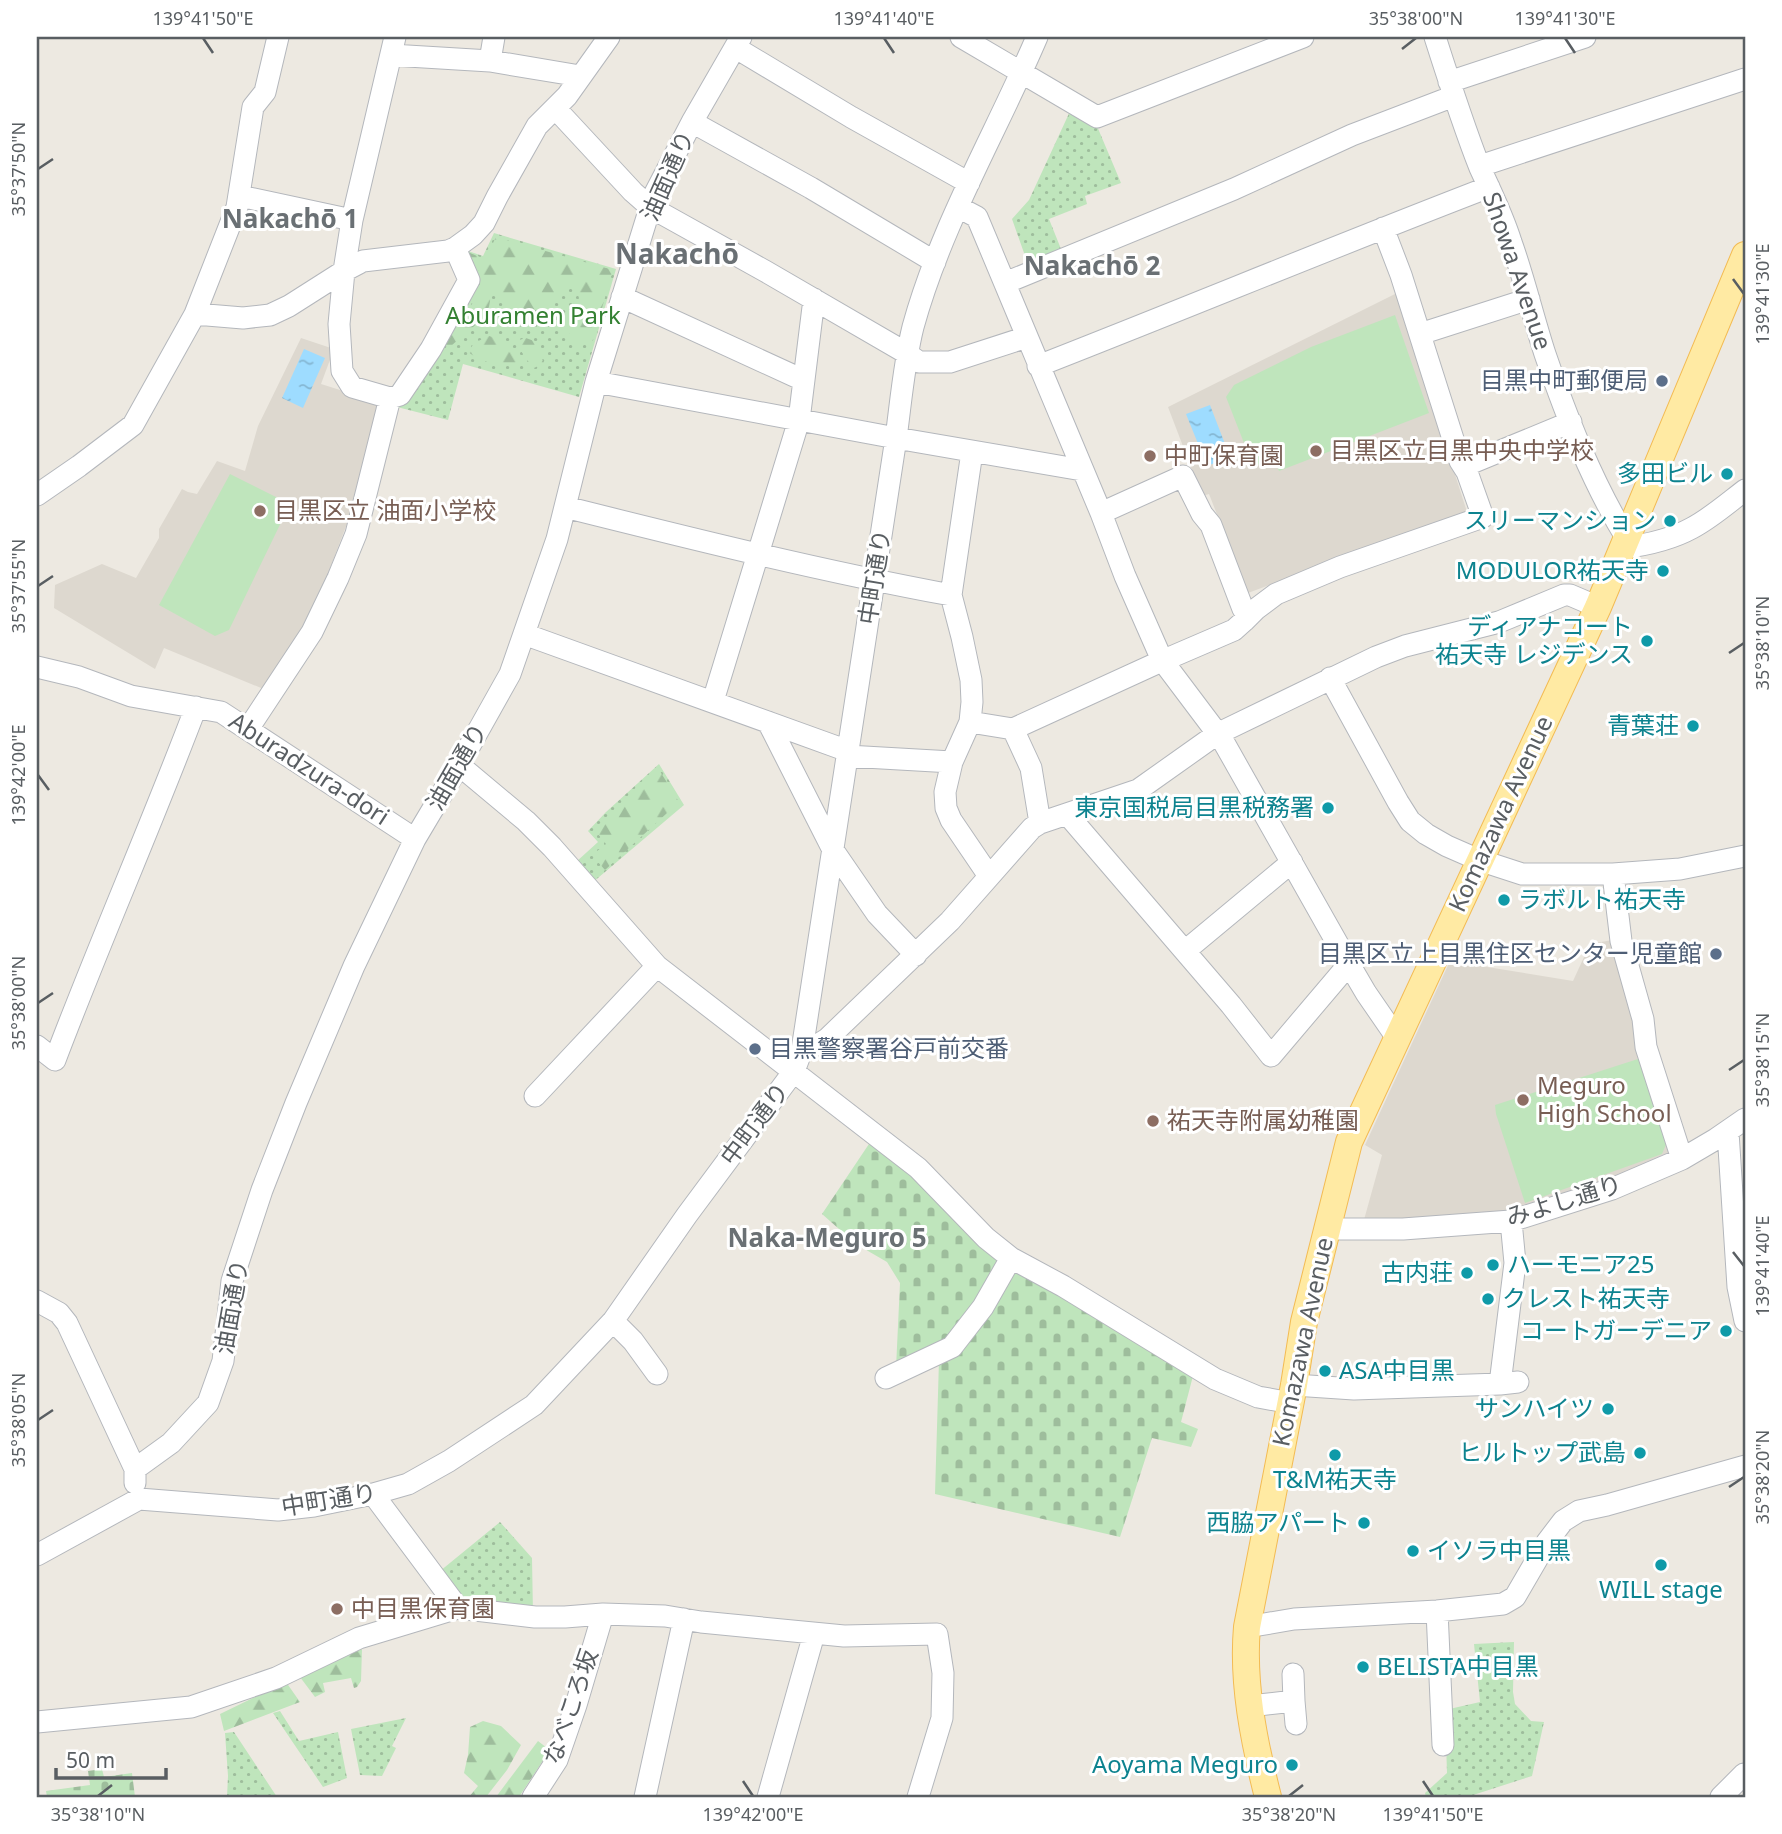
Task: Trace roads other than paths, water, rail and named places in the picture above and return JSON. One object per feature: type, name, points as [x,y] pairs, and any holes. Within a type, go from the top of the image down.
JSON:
[{"type":"main road","name":"Komazawa Avenue","points":[[1268,1797],[1245,1666],[1247,1627],[1304,1322],[1349,1142],[1598,607],[1745,255]]},
{"type":"street","points":[[37,495],[132,425],[195,314],[234,217],[240,196],[253,107],[265,92],[278,37]]},
{"type":"street","points":[[489,61],[494,37]]},
{"type":"street","points":[[195,314],[243,318],[270,315],[363,261],[455,248],[484,223],[537,127],[567,96],[609,37]]},
{"type":"street","points":[[961,37],[1097,117],[1303,37]]},
{"type":"street","name":"中町通り","points":[[139,1499],[278,1510],[314,1506],[408,1484],[449,1461],[534,1405],[613,1321],[687,1215],[794,1071],[802,1050],[913,328],[935,262],[958,207],[1037,37]]},
{"type":"street","name":"Showa Avenue","points":[[1434,37],[1480,166],[1511,241],[1545,353],[1592,474],[1625,544]]},
{"type":"street","points":[[1005,283],[1234,188],[1452,89],[1585,37]]},
{"type":"street","points":[[738,42],[851,117],[969,183]]},
{"type":"street","name":"油面通り","points":[[135,1469],[171,1443],[208,1403],[223,1361],[232,1281],[262,1190],[334,1010],[415,839],[510,674],[547,568],[596,382],[654,195],[738,42]]},
{"type":"street","points":[[455,248],[469,281],[431,349],[400,395],[390,398],[352,387],[342,371],[339,324],[344,271],[352,220],[393,46],[580,76]]},
{"type":"street","points":[[1480,166],[1745,79]]},
{"type":"street","points":[[555,108],[650,207],[814,299],[919,362],[950,362],[1027,337]]},
{"type":"street","points":[[692,122],[811,188],[935,262]]},
{"type":"street","points":[[1038,366],[1489,187]]},
{"type":"street","points":[[240,196],[352,220]]},
{"type":"street","points":[[958,207],[977,217],[1162,660],[1217,734],[1366,993],[1397,1038]]},
{"type":"street","points":[[970,722],[1013,729],[1234,630],[1276,594],[1329,572],[1483,517],[1467,472],[1460,461],[1383,228]]},
{"type":"street","points":[[622,298],[803,380]]},
{"type":"street","points":[[713,701],[799,420],[814,299]]},
{"type":"street","points":[[1420,334],[1529,299]]},
{"type":"street","points":[[596,382],[1082,470]]},
{"type":"street","points":[[248,729],[312,632],[338,578],[356,534],[390,398]]},
{"type":"street","points":[[1464,466],[1571,422]]},
{"type":"street","points":[[972,452],[951,595],[971,680],[972,702],[970,722],[952,762],[945,792],[946,808],[951,820],[989,876]]},
{"type":"street","points":[[1101,513],[1183,476],[1202,514],[1211,524],[1243,609],[1250,614]]},
{"type":"street","points":[[1625,544],[1650,543],[1690,529],[1745,490]]},
{"type":"street","points":[[565,507],[757,555],[951,595]]},
{"type":"street","points":[[802,1050],[827,1039],[916,955],[950,921],[1032,828],[1040,823],[1138,790],[1217,734],[1376,657],[1405,646],[1499,622],[1564,595],[1598,607]]},
{"type":"street","points":[[524,634],[713,701],[848,753],[952,762]]},
{"type":"street","name":"Aburadzura-dori","points":[[37,667],[79,677],[131,696],[221,712],[415,839]]},
{"type":"street","points":[[1331,678],[1410,821],[1447,846],[1479,860],[1522,874],[1613,874],[1680,869],[1745,856]]},
{"type":"street","points":[[37,1046],[55,1060],[196,707]]},
{"type":"street","points":[[768,722],[833,850],[877,914],[916,955]]},
{"type":"street","points":[[1013,729],[1031,768],[1040,823]]},
{"type":"street","points":[[459,765],[526,821],[552,847],[657,966],[918,1168],[986,1238],[1011,1258],[1063,1286],[1216,1379],[1258,1397],[1354,1389],[1509,1383],[1515,1263],[1510,1221]]},
{"type":"street","points":[[1068,814],[1271,1056],[1349,964]]},
{"type":"street","points":[[1185,951],[1292,862]]},
{"type":"street","points":[[1613,874],[1621,941],[1643,1019],[1646,1047],[1682,1159]]},
{"type":"street","points":[[535,1096],[657,966]]},
{"type":"street","points":[[1737,1125],[1741,1242],[1738,1287],[1745,1321]]},
{"type":"street","name":"みよし通り","points":[[1326,1229],[1403,1229],[1510,1221],[1612,1189],[1682,1159],[1737,1125]]},
{"type":"street","points":[[886,1378],[952,1347],[984,1307],[1011,1258]]},
{"type":"street","points":[[37,1301],[59,1313],[67,1323],[135,1469],[135,1489],[139,1499],[37,1555]]},
{"type":"street","points":[[613,1321],[633,1341],[657,1374]]},
{"type":"street","points":[[1247,1627],[1337,1615],[1437,1611],[1503,1604],[1515,1597],[1536,1559],[1563,1521],[1579,1511],[1745,1466]]},
{"type":"street","points":[[373,1494],[458,1608]]},
{"type":"street","points":[[37,1722],[191,1707],[276,1678],[359,1638],[458,1608],[535,1617],[603,1614],[665,1616],[844,1636],[937,1634],[943,1673],[942,1718],[918,1797]]},
{"type":"street","points":[[1437,1611],[1443,1745]]},
{"type":"street","name":"なべころ坂","points":[[533,1797],[557,1760],[603,1614]]},
{"type":"street","points":[[645,1797],[684,1619]]},
{"type":"street","points":[[768,1797],[814,1634]]},
{"type":"street","points":[[1293,1674],[1296,1724]]},
{"type":"street","points":[[1250,1706],[1294,1701]]},
{"type":"street","points":[[1721,1797],[1744,1774]]},
{"type":"water","points":[[304,349],[325,358],[303,408],[282,398]]},
{"type":"water","points":[[1210,405],[1230,457],[1207,466],[1186,414]]},
{"type":"place","name":"目黒中町郵便局","points":[[1662,381]]},
{"type":"place","name":"目黒区立目黒中央中学校","points":[[1316,451]]},
{"type":"place","name":"中町保育園","points":[[1150,456]]},
{"type":"place","name":"多田ビル","points":[[1727,474]]},
{"type":"place","name":"目黒区立 油面小学校","points":[[260,511]]},
{"type":"place","name":"スリーマンション","points":[[1670,521]]},
{"type":"place","name":"MODULOR祐天寺","points":[[1663,571]]},
{"type":"place","name":"ディアナコート 祐天寺 レジデンス","points":[[1647,641]]},
{"type":"place","name":"青葉荘","points":[[1693,726]]},
{"type":"place","name":"東京国税局目黒税務署","points":[[1328,808]]},
{"type":"place","name":"ラボルト祐天寺","points":[[1504,900]]},
{"type":"place","name":"目黒区立上目黒住区センター児童館","points":[[1716,954]]},
{"type":"place","name":"目黒警察署谷戸前交番","points":[[755,1049]]},
{"type":"place","name":"Meguro High School","points":[[1523,1100]]},
{"type":"place","name":"祐天寺附属幼稚園","points":[[1153,1121]]},
{"type":"place","name":"ハーモニア25","points":[[1493,1265]]},
{"type":"place","name":"古内荘","points":[[1467,1273]]},
{"type":"place","name":"クレスト祐天寺","points":[[1488,1299]]},
{"type":"place","name":"コートガーデニア","points":[[1726,1331]]},
{"type":"place","name":"ASA中目黒","points":[[1325,1371]]},
{"type":"place","name":"サンハイツ","points":[[1608,1409]]},
{"type":"place","name":"ヒルトップ武島","points":[[1640,1453]]},
{"type":"place","name":"T&M祐天寺","points":[[1335,1455]]},
{"type":"place","name":"西脇アパート","points":[[1364,1523]]},
{"type":"place","name":"イソラ中目黒","points":[[1413,1551]]},
{"type":"place","name":"WILL stage","points":[[1661,1565]]},
{"type":"place","name":"中目黒保育園","points":[[337,1609]]},
{"type":"place","name":"BELISTA中目黒","points":[[1363,1667]]},
{"type":"place","name":"Aoyama Meguro","points":[[1292,1765]]},
{"type":"district","name":"Nakachō 1","points":[[290,219]]},
{"type":"district","name":"Nakachō","points":[[677,254]]},
{"type":"district","name":"Nakachō 2","points":[[1092,266]]},
{"type":"district","name":"Naka-Meguro 5","points":[[827,1238]]},
{"type":"park label","name":"Aburamen Park","points":[[533,316]]}]
